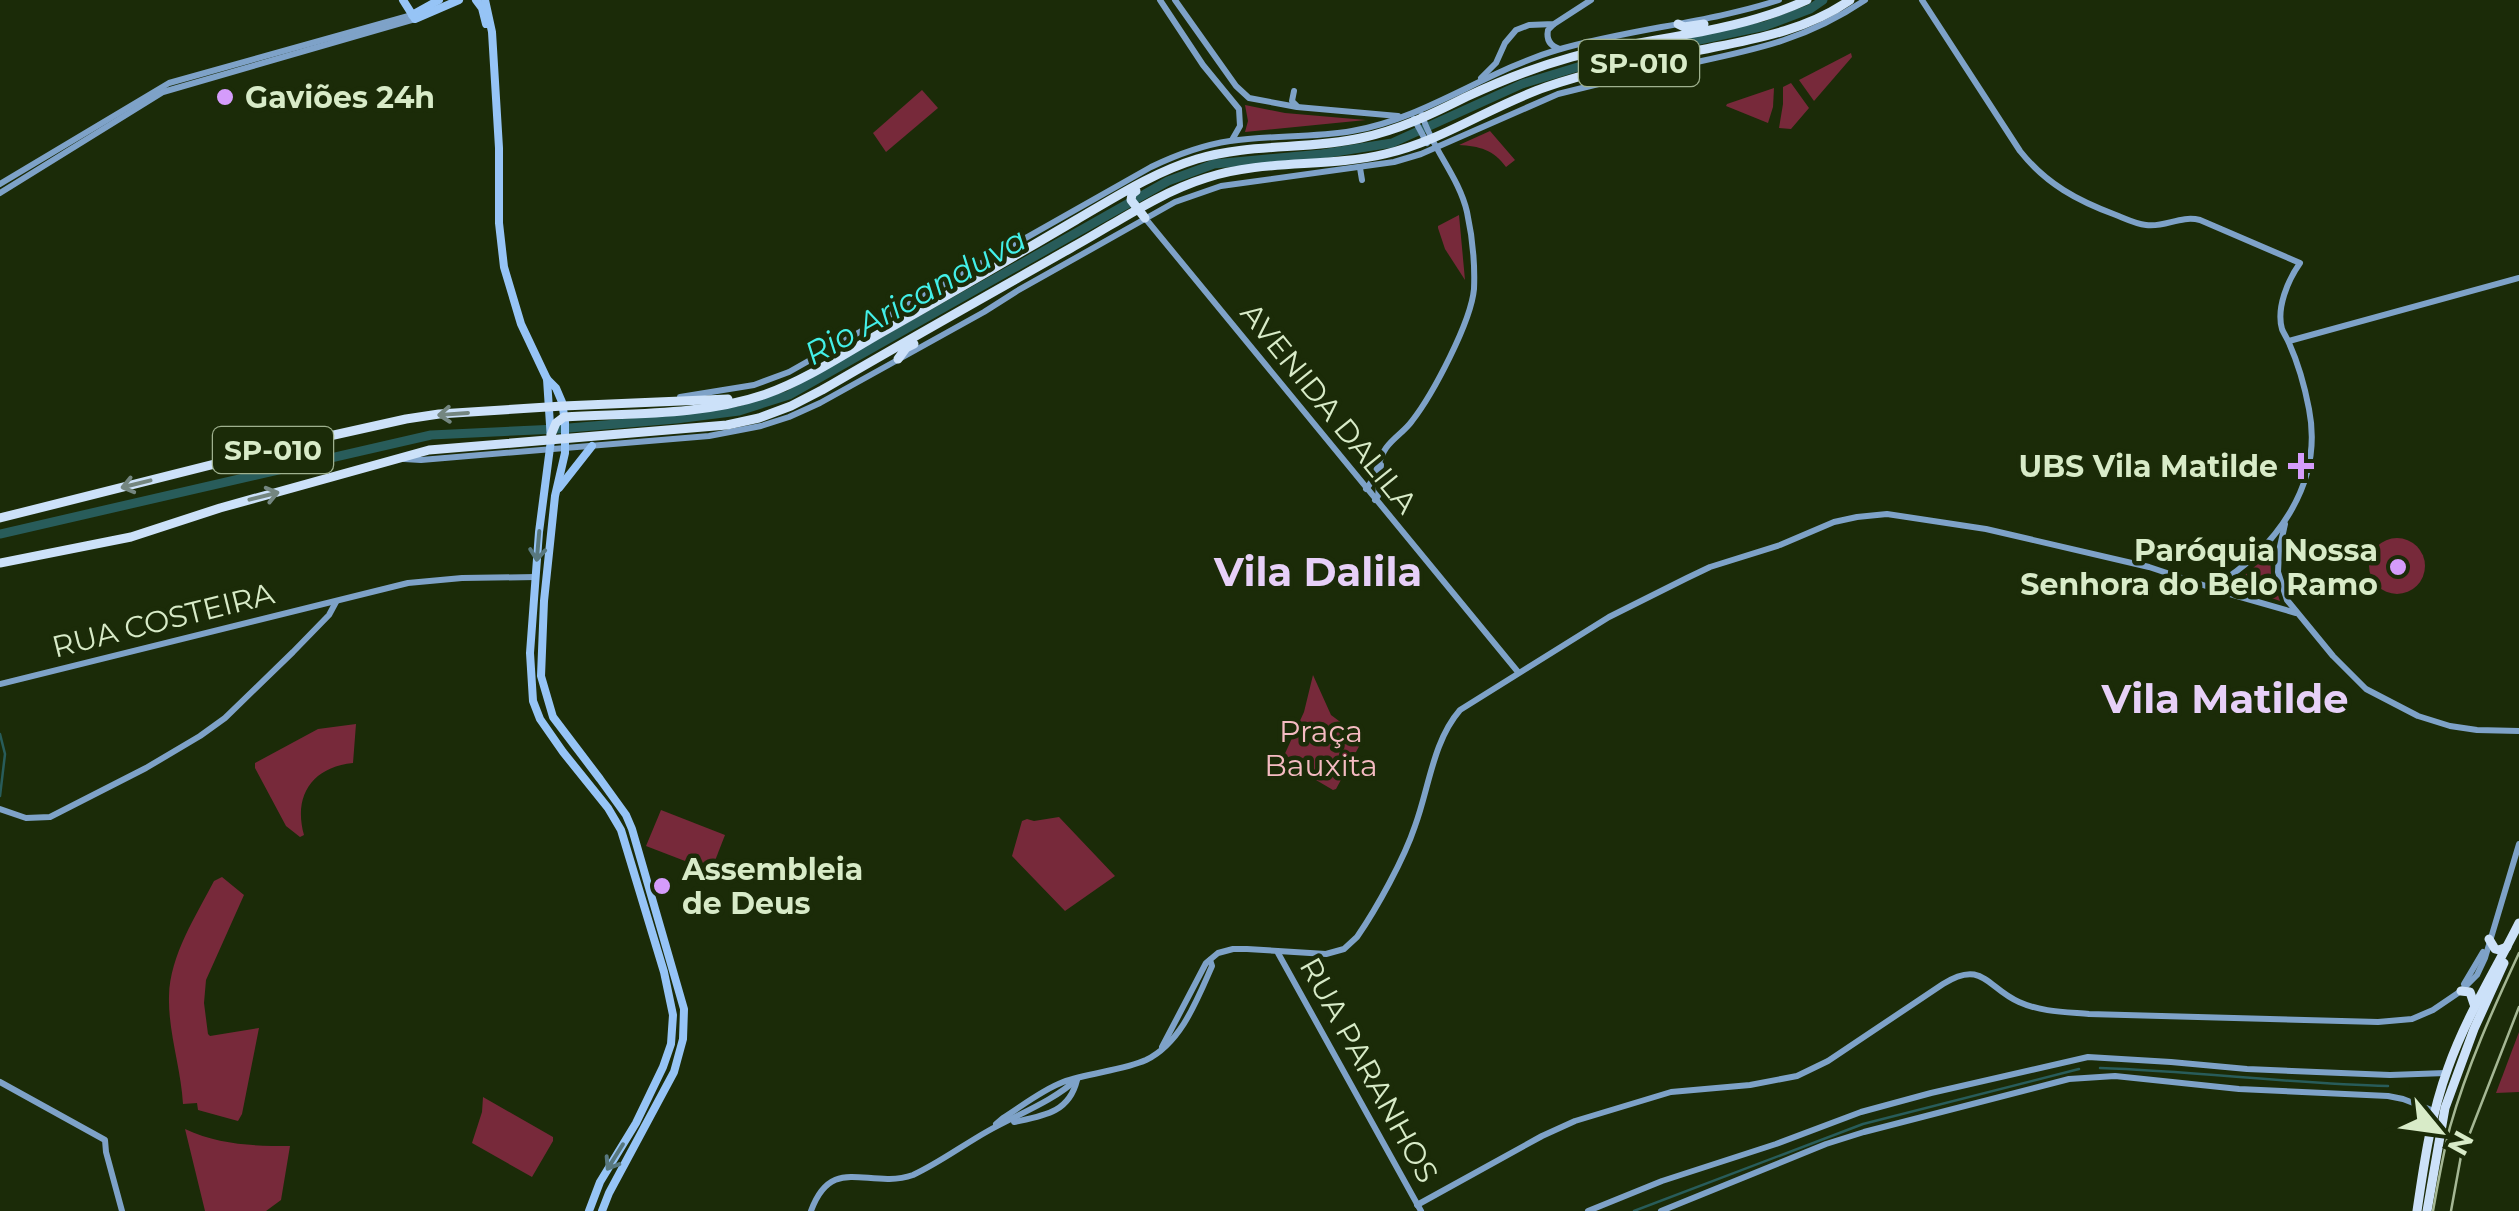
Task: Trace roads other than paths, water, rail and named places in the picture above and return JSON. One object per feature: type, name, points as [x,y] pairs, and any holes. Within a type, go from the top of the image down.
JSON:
[{"type":"highway","name":"SP-010","points":[[0,563],[131,537],[220,508],[440,449],[692,429],[759,418],[822,390],[1175,190],[1205,178],[1233,171],[1385,154],[1507,80],[1573,57],[1718,28],[1807,0]]},
{"type":"highway","name":"SP-010","points":[[0,518],[391,422],[439,414],[550,407],[560,417],[642,402],[697,402],[770,392],[820,368],[1114,198],[1195,159],[1329,144],[1384,133],[1425,132],[1548,86],[1794,28],[1850,0]]},
{"type":"highway","points":[[1678,24],[1688,28],[1761,16]]},
{"type":"highway","points":[[1650,72],[1722,46]]},
{"type":"highway","points":[[1287,166],[1294,170],[1358,164],[1362,168]]},
{"type":"highway","points":[[1140,212],[1130,196],[1172,169]]},
{"type":"highway","points":[[994,268],[998,260],[1068,220],[1075,210]]},
{"type":"highway","points":[[898,359],[906,348],[1006,290],[1013,280]]},
{"type":"highway","points":[[551,438],[560,417],[698,409],[770,392]]},
{"type":"highway","points":[[2418,1211],[2446,1073],[2474,1008],[2519,923]]},
{"type":"highway","points":[[2427,1211],[2439,1112],[2519,934]]},
{"type":"highway","points":[[2488,943],[2499,950],[2507,947]]},
{"type":"highway","points":[[2459,992],[2468,990],[2474,1008]]},
{"type":"highway","points":[[2446,1073],[2451,1090]]},
{"type":"main road","points":[[403,0],[414,17]]},
{"type":"main road","points":[[414,17],[439,0]]},
{"type":"main road","points":[[414,17],[459,0]]},
{"type":"main road","points":[[476,0],[491,37]]},
{"type":"main road","points":[[487,0],[500,148],[499,223],[504,267],[521,324],[547,379],[556,388],[566,440],[556,492],[540,654],[544,691],[553,717],[626,814],[684,1009],[683,1039],[674,1072],[602,1211]]},
{"type":"main road","points":[[547,379],[550,407]]},
{"type":"main road","points":[[551,438],[529,666],[536,710],[621,830],[673,1015],[672,1044],[664,1067],[600,1182],[589,1211]]},
{"type":"main road","points":[[556,492],[592,446]]},
{"type":"street","points":[[1160,0],[1200,61],[1239,109],[1240,126],[1231,141]]},
{"type":"street","points":[[1175,0],[1244,95],[1298,107],[1401,116],[1425,132],[1455,182],[1467,213],[1473,294],[1436,383],[1415,418],[1388,446],[1366,490]]},
{"type":"street","points":[[1560,50],[1550,44],[1548,30],[1591,0]]},
{"type":"street","points":[[1478,81],[1560,50],[1779,0]]},
{"type":"street","points":[[1425,132],[1558,94],[1795,38],[1842,16],[1865,0]]},
{"type":"street","points":[[1922,0],[2020,151],[2060,190],[2144,225],[2182,218],[2200,220],[2300,264],[2290,282],[2282,330],[2289,341],[2308,405],[2312,439],[2304,484],[2285,524],[2230,577],[2212,588]]},
{"type":"street","points":[[0,184],[152,92],[384,30],[414,17]]},
{"type":"street","points":[[566,440],[592,446],[709,436],[789,418],[898,359],[1140,212],[1239,182],[1394,162],[1496,62],[1516,30],[1528,25],[1554,24]]},
{"type":"street","points":[[0,193],[183,82]]},
{"type":"street","points":[[1294,90],[1292,100],[1298,107]]},
{"type":"street","points":[[642,402],[768,381],[1175,156],[1231,141],[1351,131],[1401,116]]},
{"type":"street","points":[[1362,168],[1362,180]]},
{"type":"street","name":"AVENIDA DALILA","points":[[1140,212],[1518,672]]},
{"type":"street","points":[[2289,341],[2519,278]]},
{"type":"street","points":[[1375,500],[1380,459]]},
{"type":"street","points":[[1162,1047],[1201,972],[1218,953],[1233,949],[1326,954],[1338,952],[1357,937],[1410,838],[1451,721],[1467,704],[1609,618],[1710,568],[1834,522],[1886,514],[1960,524],[2149,566],[2296,613]]},
{"type":"street","points":[[2285,524],[2278,551],[2279,576],[2286,600],[2366,689],[2418,716],[2450,726],[2519,731]]},
{"type":"street","points":[[2267,544],[2278,551]]},
{"type":"street","name":"RUA COSTEIRA","points":[[0,684],[415,582],[536,577]]},
{"type":"street","points":[[2230,577],[2226,584],[2230,594]]},
{"type":"street","points":[[2281,608],[2286,600]]},
{"type":"street","points":[[3,810],[41,819],[64,812],[200,736],[225,718],[293,652],[337,601]]},
{"type":"street","points":[[1419,1208],[1575,1120],[1671,1092],[1750,1085],[1797,1076],[1961,974],[1983,976],[2016,1001],[2047,1010],[2393,1022],[2412,1018],[2433,1010],[2459,992],[2479,971],[2519,844]]},
{"type":"street","name":"RUA PARANHOS","points":[[1277,952],[1419,1208]]},
{"type":"street","points":[[995,1127],[1000,1120],[1064,1082],[1149,1058],[1178,1033],[1212,966],[1210,960]]},
{"type":"street","points":[[1201,990],[1213,989]]},
{"type":"street","points":[[1588,1211],[1861,1112],[2088,1057],[2246,1069],[2390,1075],[2446,1073]]},
{"type":"street","points":[[1661,1211],[1826,1144],[2069,1080],[2115,1076],[2239,1089],[2388,1096],[2439,1112]]},
{"type":"street","points":[[810,1211],[819,1192],[832,1180],[907,1177],[1078,1079]]},
{"type":"street","points":[[1006,1123],[1035,1118],[1058,1108],[1072,1096],[1078,1079]]},
{"type":"street","points":[[0,1082],[106,1140],[122,1211]]},
{"type":"waterway","name":"Rio Aricanduva","points":[[0,534],[431,435],[557,429],[739,411],[789,395],[1168,181],[1214,164],[1392,143],[1522,84],[1591,63],[1765,26],[1823,0]]},
{"type":"waterway","points":[[0,734],[5,754],[0,796]]},
{"type":"waterway","points":[[2100,1068],[2388,1086]]},
{"type":"waterway","points":[[1634,1211],[1863,1124],[2079,1069]]},
{"type":"railway","points":[[2433,1211],[2457,1105],[2481,1038],[2519,953]]},
{"type":"railway","points":[[2451,1211],[2461,1156],[2519,1007]]},
{"type":"place","name":"Gaviões 24h","points":[[225,97]]},
{"type":"place","name":"UBS Vila Matilde","points":[[2301,466]]},
{"type":"place","name":"Paróquia Nossa Senhora do Belo Ramo","points":[[2398,567]]},
{"type":"place","name":"Assembleia de Deus","points":[[662,886]]},
{"type":"district","name":"Vila Dalila","points":[[1318,571]]},
{"type":"district","name":"Vila Matilde","points":[[2225,698]]},
{"type":"park label","name":"Praça Bauxita","points":[[1321,748]]}]
